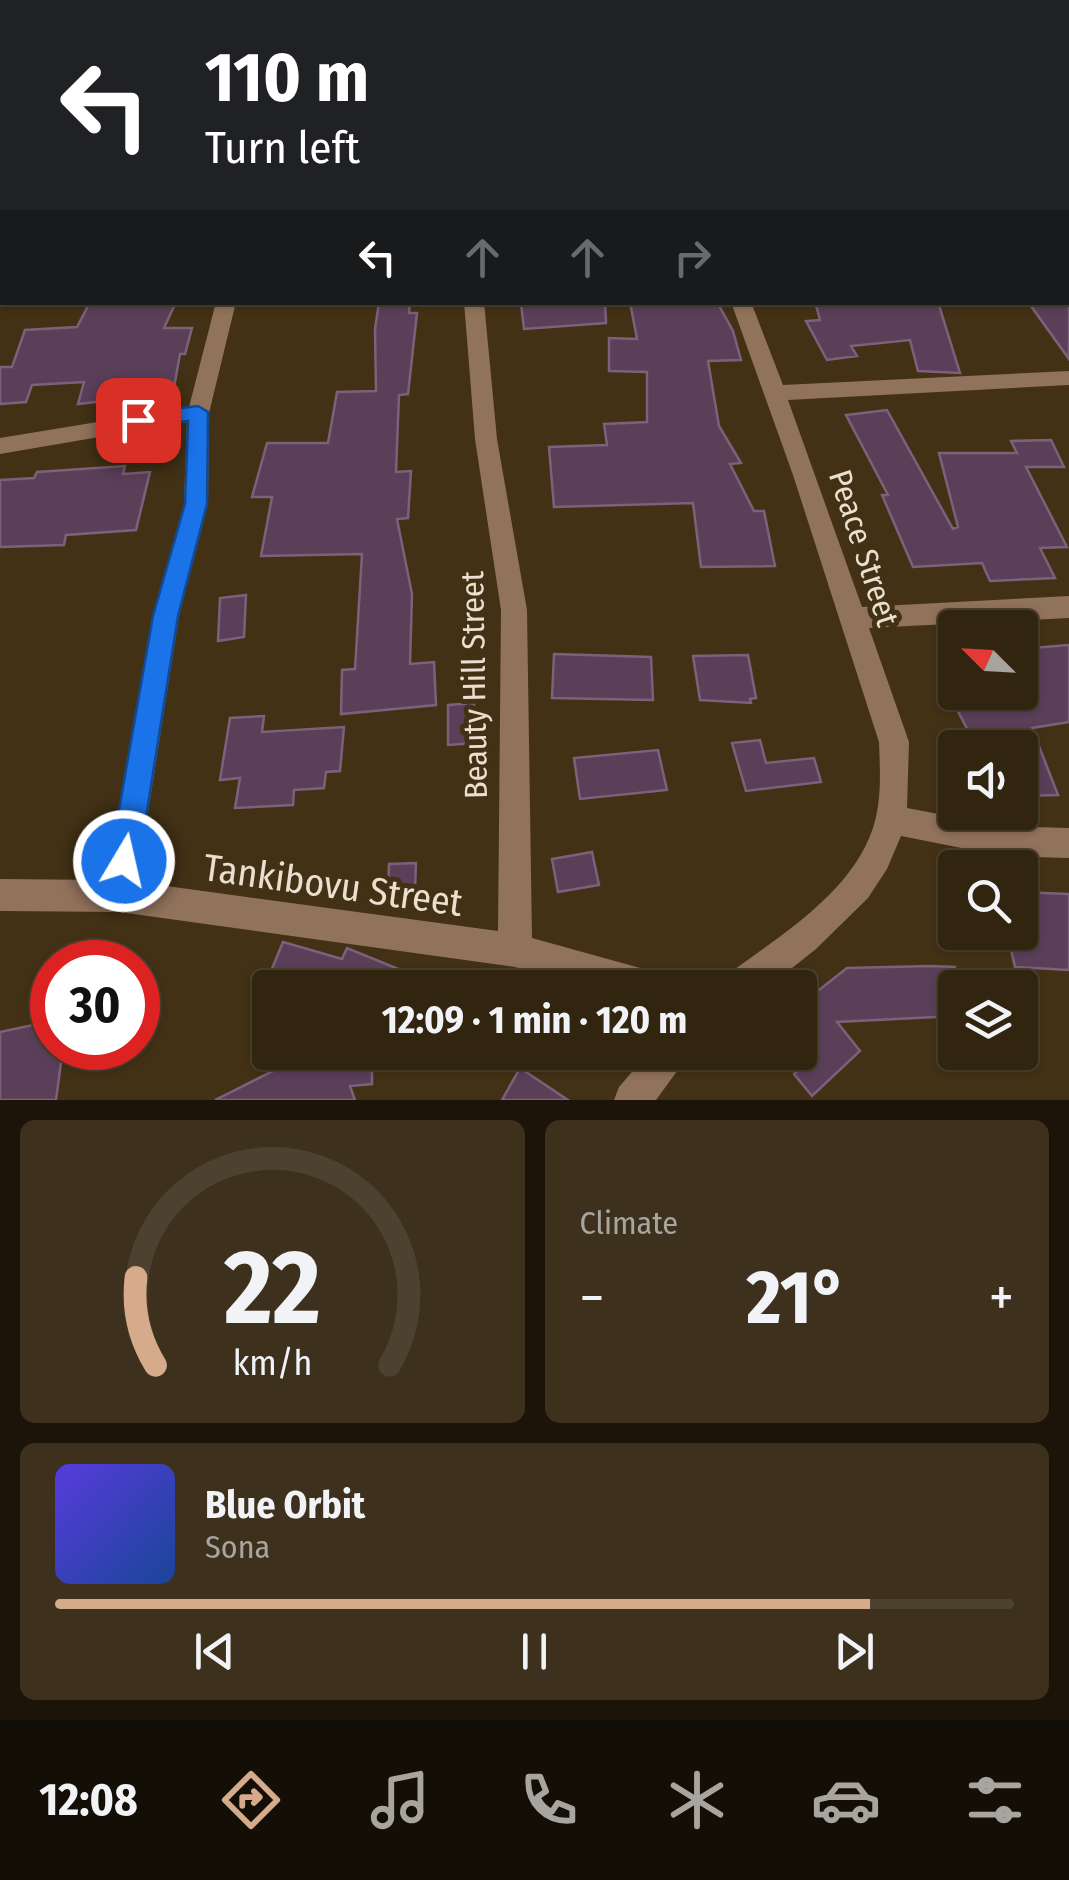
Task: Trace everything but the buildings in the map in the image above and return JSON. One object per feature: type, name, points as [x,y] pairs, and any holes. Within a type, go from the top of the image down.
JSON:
[{"type":"street","points":[[119,896],[166,616],[196,504],[198,412],[225,305]]},
{"type":"street","name":"Beauty Hill Street","points":[[474,305],[486,440],[514,610],[515,950]]},
{"type":"street","name":"Peace Street","points":[[742,305],[894,742],[899,782],[894,820]]},
{"type":"street","points":[[774,392],[1069,378]]},
{"type":"street","points":[[0,446],[198,412]]},
{"type":"street","points":[[852,618],[1069,607]]},
{"type":"street","points":[[761,970],[819,925],[864,878],[883,850],[894,820],[972,838],[1032,845],[1069,843]]},
{"type":"street","name":"Tankibovu Street","points":[[0,895],[119,896],[515,950],[587,970]]},
{"type":"street","points":[[632,1100],[657,1070]]},
{"type":"route","points":[[124,861],[166,616],[196,504],[198,412],[138,420]]}]
